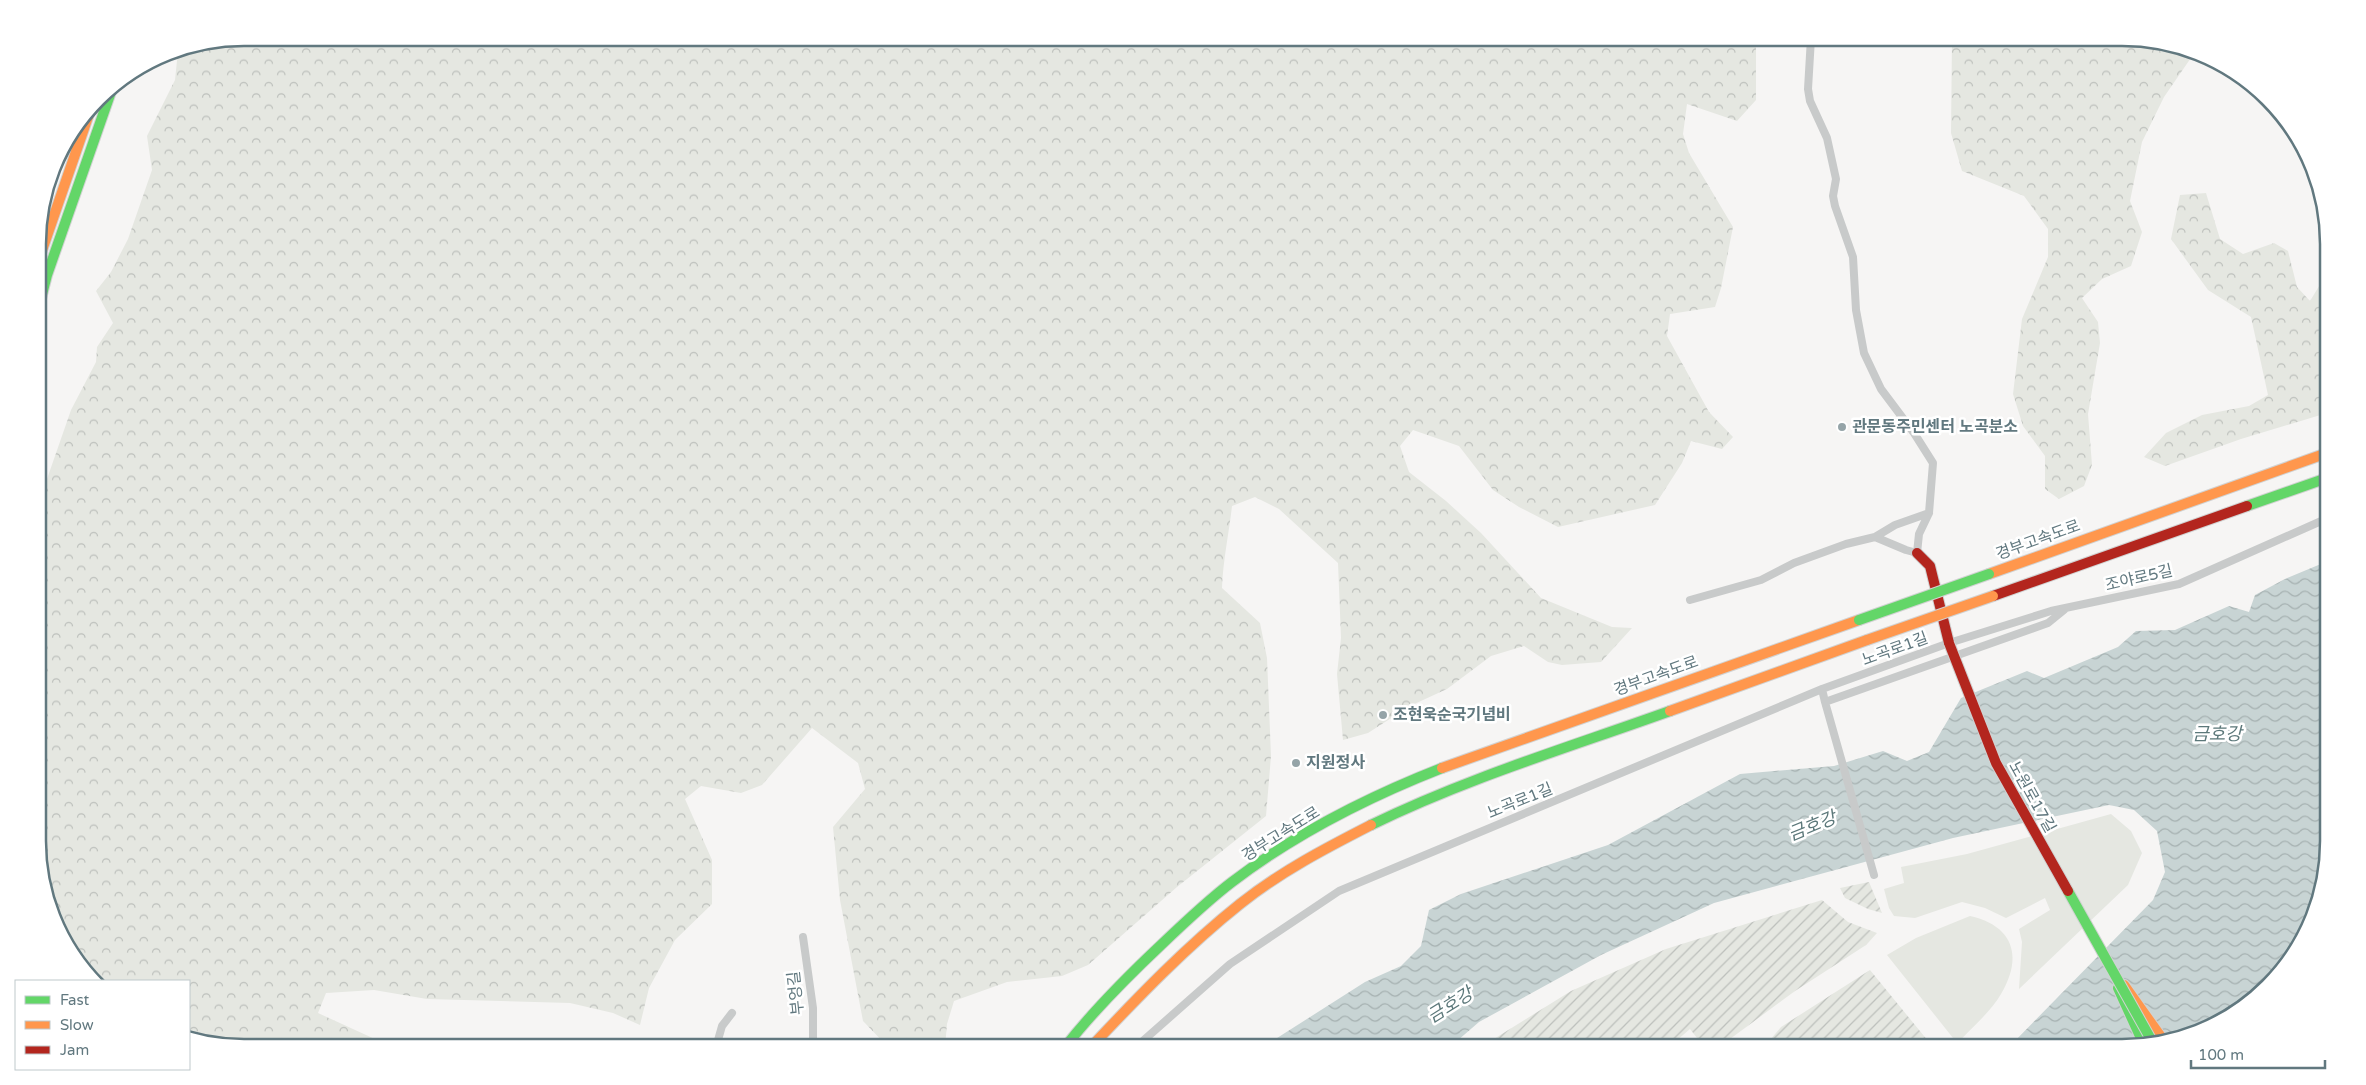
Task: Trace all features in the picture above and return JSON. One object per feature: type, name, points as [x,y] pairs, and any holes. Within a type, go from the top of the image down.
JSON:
[{"type":"main road","points":[[46,279],[108,101]]},
{"type":"main road","points":[[47,237],[84,128]]},
{"type":"main road","name":"경부고속도로","points":[[1072,1039],[1115,989],[1207,902],[1279,851],[1346,812],[1400,785],[1440,769],[2320,456]]},
{"type":"main road","points":[[1099,1039],[1148,987],[1240,904],[1274,880],[1333,844],[1400,812],[1505,770],[2320,481]]},
{"type":"main road","name":"노원로17길","points":[[1917,552],[1930,566],[1950,643],[1996,763],[2148,1037]]},
{"type":"main road","points":[[2107,962],[2160,1035]]},
{"type":"main road","points":[[2107,962],[2141,1037]]},
{"type":"street","points":[[1811,46],[1808,89],[1810,101],[1827,138],[1836,179],[1833,196],[1835,206],[1853,257],[1856,310],[1864,354],[1881,389],[1914,433],[1932,463],[1929,513],[1919,534],[1917,552],[1906,550],[1875,537]]},
{"type":"street","points":[[1690,600],[1761,580],[1794,563],[1846,544],[1875,537],[1895,525],[1929,513]]},
{"type":"street","name":"조야로5길","points":[[1950,643],[2051,611],[2064,610],[2179,584],[2320,522]]},
{"type":"street","points":[[1825,702],[2048,623],[2064,610]]},
{"type":"street","name":"노곡로1길","points":[[1145,1039],[1230,964],[1339,891],[1822,689],[1950,643]]},
{"type":"street","points":[[1822,689],[1874,875]]},
{"type":"street","name":"부엉길","points":[[803,937],[813,1008],[813,1039]]},
{"type":"street","points":[[718,1039],[722,1026],[732,1013]]},
{"type":"green space","points":[[245,46],[1756,46],[1756,100],[1737,121],[1687,104],[1683,134],[1689,153],[1733,227],[1721,288],[1715,307],[1670,314],[1667,336],[1709,412],[1733,437],[1722,449],[1691,441],[1682,463],[1655,505],[1558,527],[1519,507],[1493,490],[1459,446],[1413,430],[1400,446],[1409,472],[1446,501],[1481,533],[1541,598],[1612,627],[1632,628],[1601,662],[1562,665],[1548,662],[1524,646],[1491,656],[1447,689],[1410,706],[1368,733],[1343,740],[1337,674],[1341,638],[1338,563],[1279,509],[1255,497],[1232,506],[1222,588],[1260,623],[1267,658],[1271,756],[1266,816],[1177,887],[1088,965],[1062,976],[1007,982],[954,1001],[947,1024],[946,1039],[880,1039],[863,1021],[840,900],[833,827],[865,789],[858,763],[812,728],[762,785],[741,793],[701,786],[685,799],[712,860],[712,904],[675,940],[649,988],[640,1025],[613,1013],[570,1003],[427,999],[374,990],[326,993],[318,1013],[375,1039],[245,1039],[206,1035],[190,1031],[190,980],[103,980],[87,961],[73,940],[61,916],[50,879],[46,840],[46,482],[71,410],[96,362],[97,347],[113,323],[96,291],[111,272],[128,239],[152,170],[147,136],[175,80],[177,58],[206,50]]},
{"type":"green space","points":[[1952,46],[2121,46],[2160,50],[2190,59],[2164,97],[2142,142],[2130,201],[2142,232],[2131,266],[2102,279],[2082,298],[2098,322],[2100,343],[2088,414],[2092,465],[2084,486],[2059,499],[2045,489],[2045,456],[2023,426],[2013,394],[2022,319],[2048,257],[2048,229],[2024,196],[1962,171],[1951,133]]},
{"type":"green space","points":[[2206,193],[2220,239],[2243,254],[2274,243],[2288,251],[2297,287],[2310,301],[2320,285],[2320,415],[2241,439],[2165,466],[2144,457],[2166,433],[2202,415],[2249,406],[2268,395],[2251,317],[2208,290],[2171,239],[2180,195]]},
{"type":"green space","points":[[2111,814],[2131,831],[2142,853],[2128,885],[2019,989],[2022,942],[2019,929],[2050,910],[2045,898],[2006,918],[1985,908],[1962,902],[1915,918],[1894,916],[1889,908],[1884,889],[1904,883],[1901,867],[1967,854]]},
{"type":"green space","points":[[1869,882],[1882,913],[1868,909],[1845,898],[1840,888]]},
{"type":"green space","points":[[1822,900],[1848,922],[1877,933],[1866,945],[1795,991],[1730,1039],[1698,1039],[1690,1029],[1678,1039],[1494,1039],[1571,991],[1666,949]]},
{"type":"green space","points":[[1970,916],[1996,927],[2005,935],[2010,945],[2012,968],[2001,994],[1986,1014],[1962,1039],[1953,1039],[1887,955],[1916,938]]},
{"type":"green space","points":[[1870,970],[1926,1039],[1771,1039],[1781,1027]]},
{"type":"water","name":"금호강","points":[[2320,564],[2320,840],[2316,879],[2305,916],[2293,940],[2279,961],[2262,981],[2242,998],[2197,1024],[2173,1032],[2147,1037],[2121,1039],[2017,1039],[2153,900],[2165,872],[2157,831],[2134,810],[2109,805],[1953,838],[1714,903],[1601,955],[1479,1022],[1459,1039],[1276,1039],[1365,982],[1401,966],[1421,946],[1429,910],[1461,894],[1608,845],[1740,774],[1834,766],[1883,751],[1907,761],[1929,752],[1961,698],[2027,671],[2044,678],[2118,647],[2136,631],[2175,630],[2229,606],[2249,612],[2255,595],[2285,579]]},
{"type":"traffic: fast","points":[[46,279],[108,101]]},
{"type":"traffic: fast","points":[[2247,506],[2320,480]]},
{"type":"traffic: fast","points":[[1859,620],[1989,574]]},
{"type":"traffic: fast","points":[[1371,825],[1444,792],[1670,711]]},
{"type":"traffic: fast","points":[[1071,1039],[1136,969],[1196,912],[1232,882],[1307,832],[1387,791],[1442,768]]},
{"type":"traffic: fast","points":[[2068,891],[2149,1037]]},
{"type":"traffic: fast","points":[[2118,988],[2141,1037]]},
{"type":"traffic: slow","points":[[47,237],[84,128]]},
{"type":"traffic: slow","points":[[1989,574],[2320,456]]},
{"type":"traffic: slow","points":[[1867,640],[1993,596]]},
{"type":"traffic: slow","points":[[1442,768],[1859,620]]},
{"type":"traffic: slow","points":[[1670,711],[1867,640]]},
{"type":"traffic: slow","points":[[1099,1039],[1182,955],[1220,920],[1255,892],[1287,871],[1371,825]]},
{"type":"traffic: slow","points":[[2124,985],[2160,1035]]},
{"type":"traffic: jam","points":[[1993,596],[2247,506]]},
{"type":"traffic: jam","points":[[1917,553],[1930,566],[1949,643]]},
{"type":"traffic: jam","points":[[1949,643],[1996,763],[2068,891]]},
{"type":"place","name":"관문동주민센터 노곡분소","points":[[1842,427]]},
{"type":"place","name":"조현욱순국기념비","points":[[1383,715]]},
{"type":"place","name":"지원정사","points":[[1296,763]]}]
